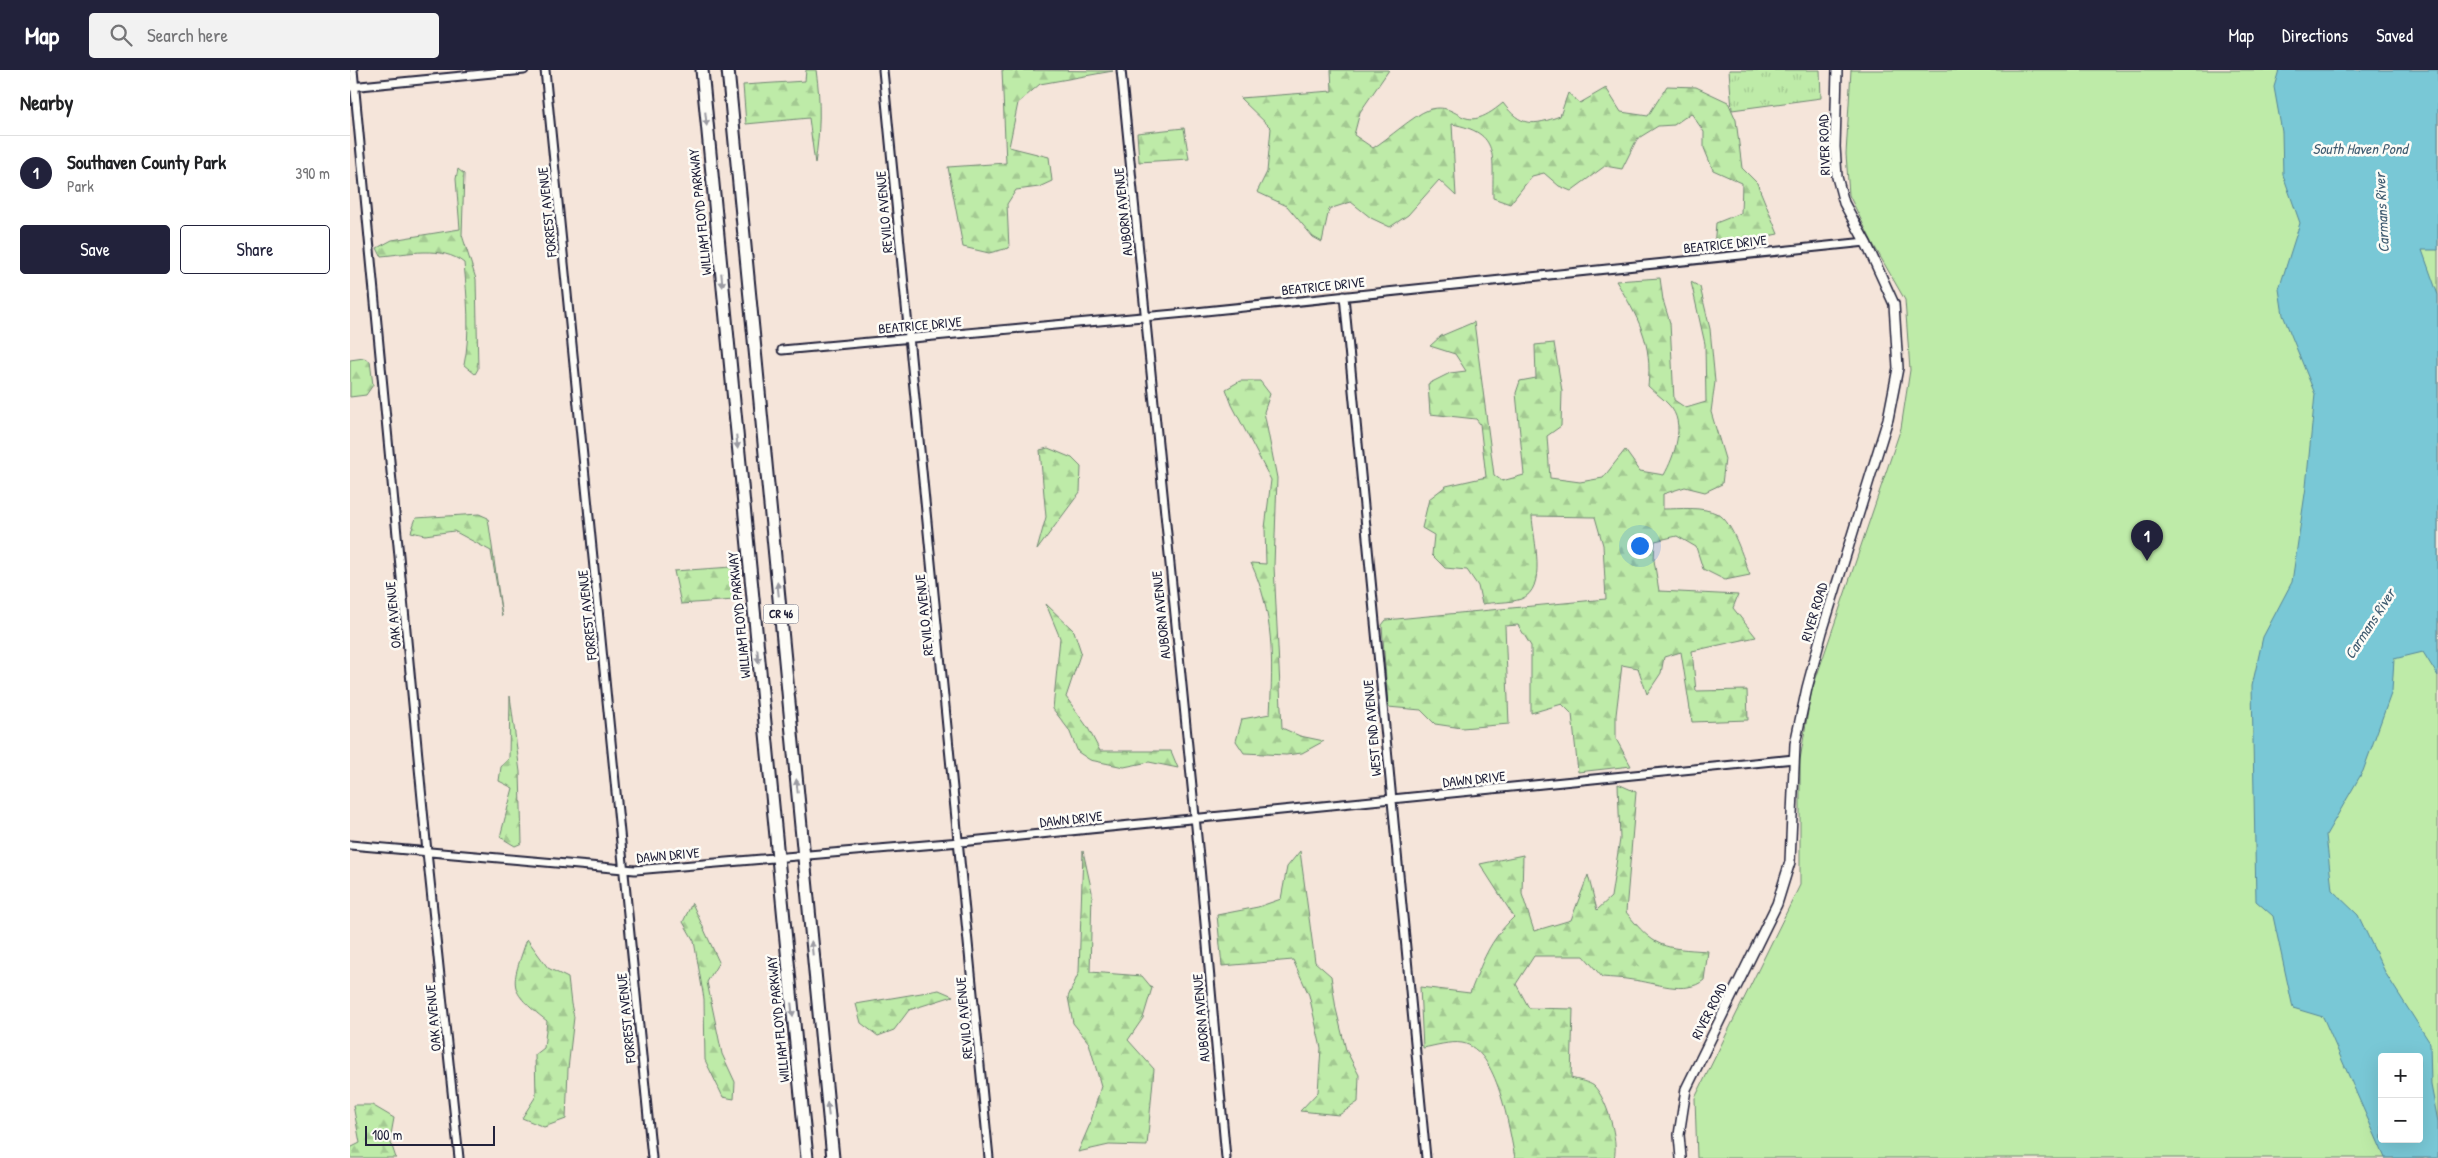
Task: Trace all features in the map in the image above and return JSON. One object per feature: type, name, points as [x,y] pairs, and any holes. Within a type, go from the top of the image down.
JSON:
[{"type":"highway","name":"WILLIAM FLOYD PARKWAY","points":[[702,70],[807,1158]]},
{"type":"highway","name":"CR 46","points":[[728,70],[833,1158]]},
{"type":"street","name":"OAK AVENUE","points":[[353,70],[352,87],[459,1158]]},
{"type":"street","points":[[352,87],[524,70]]},
{"type":"street","name":"FORREST AVENUE","points":[[545,70],[652,1158]]},
{"type":"street","name":"REVILO AVENUE","points":[[883,70],[990,1158]]},
{"type":"street","name":"AUBORN AVENUE","points":[[1120,70],[1146,316],[1226,1158]]},
{"type":"street","name":"RIVER ROAD","points":[[1681,1158],[1679,1135],[1686,1089],[1777,904],[1790,862],[1795,744],[1807,688],[1822,632],[1888,419],[1898,368],[1894,304],[1866,242],[1844,203],[1837,177],[1835,147],[1837,70]]},
{"type":"street","name":"BEATRICE DRIVE","points":[[782,350],[1146,316],[1866,242]]},
{"type":"street","name":"WEST END AVENUE","points":[[1344,296],[1426,1158]]},
{"type":"street","name":"DAWN DRIVE","points":[[350,845],[624,871],[960,842],[1794,759]]},
{"type":"green space","points":[[806,70],[816,70],[818,82],[819,117],[815,164],[809,118],[746,124],[743,85],[805,81]]},
{"type":"green space","points":[[1002,70],[1113,71],[1040,84],[1018,103],[1009,147],[1049,157],[1052,181],[1039,187],[1016,190],[1007,204],[1009,248],[989,253],[963,247],[948,167],[1006,163]]},
{"type":"green space","points":[[1331,70],[1389,70],[1360,112],[1354,135],[1373,148],[1428,110],[1448,109],[1469,119],[1478,118],[1489,113],[1503,103],[1516,117],[1535,123],[1560,116],[1568,93],[1580,103],[1606,88],[1621,112],[1648,116],[1667,86],[1696,87],[1728,102],[1736,120],[1742,168],[1757,183],[1778,234],[1714,247],[1716,223],[1741,213],[1742,183],[1713,170],[1704,148],[1704,132],[1691,113],[1674,125],[1658,126],[1637,139],[1622,169],[1605,166],[1571,191],[1559,186],[1544,173],[1532,176],[1510,204],[1493,198],[1493,159],[1486,140],[1479,133],[1452,124],[1456,196],[1439,180],[1408,215],[1390,227],[1371,218],[1351,202],[1329,209],[1322,242],[1313,237],[1287,206],[1257,192],[1267,172],[1271,128],[1240,98],[1332,91]]},
{"type":"green space","points":[[1729,70],[1820,70],[1821,98],[1732,110]]},
{"type":"green space","points":[[1851,70],[2438,70],[2438,1158],[1697,1158],[1695,1098],[1800,885],[1800,760],[1811,693],[1901,428],[1910,370],[1905,300],[1873,244],[1849,195],[1846,154]]},
{"type":"green space","points":[[1184,128],[1189,159],[1139,162],[1137,133]]},
{"type":"green space","points":[[458,169],[464,174],[462,235],[476,279],[478,369],[475,374],[464,365],[468,327],[464,263],[455,257],[435,252],[381,256],[377,248],[392,240],[460,229],[456,179]]},
{"type":"green space","points":[[1660,278],[1663,300],[1670,323],[1674,400],[1686,408],[1706,402],[1705,344],[1691,282],[1700,287],[1710,329],[1715,382],[1711,412],[1725,459],[1722,484],[1705,492],[1685,487],[1663,494],[1663,509],[1698,509],[1718,514],[1733,533],[1750,575],[1725,580],[1703,569],[1696,547],[1677,536],[1655,541],[1654,560],[1659,591],[1738,595],[1733,608],[1756,637],[1692,651],[1696,691],[1747,690],[1748,720],[1692,722],[1681,652],[1664,657],[1661,673],[1647,694],[1638,668],[1622,665],[1616,715],[1616,739],[1631,766],[1578,772],[1572,714],[1562,704],[1531,713],[1531,646],[1518,625],[1505,626],[1509,724],[1462,728],[1435,724],[1421,710],[1388,707],[1382,625],[1386,620],[1606,599],[1603,545],[1595,517],[1532,516],[1537,574],[1529,594],[1517,600],[1482,604],[1478,586],[1467,570],[1445,568],[1432,555],[1434,535],[1422,528],[1429,499],[1446,486],[1486,477],[1480,424],[1476,419],[1430,414],[1428,384],[1450,373],[1466,371],[1455,354],[1430,346],[1441,336],[1474,322],[1494,475],[1502,481],[1524,475],[1516,393],[1520,381],[1536,378],[1535,345],[1554,343],[1562,391],[1561,426],[1547,436],[1550,478],[1580,482],[1603,478],[1625,450],[1640,471],[1664,475],[1675,450],[1678,430],[1677,421],[1669,405],[1648,386],[1649,371],[1646,343],[1637,319],[1616,281]]},
{"type":"green space","points":[[364,358],[370,361],[373,385],[366,395],[350,397],[350,360]]},
{"type":"green space","points":[[1240,381],[1260,381],[1270,394],[1264,412],[1277,478],[1274,566],[1282,728],[1300,736],[1324,741],[1302,753],[1286,755],[1244,753],[1236,741],[1242,719],[1270,714],[1272,675],[1268,619],[1259,582],[1251,563],[1266,564],[1265,528],[1271,480],[1232,405],[1226,389]]},
{"type":"green space","points":[[1048,448],[1072,458],[1081,467],[1080,492],[1037,550],[1046,517],[1040,450]]},
{"type":"green space","points":[[479,514],[488,518],[502,616],[491,551],[454,531],[425,535],[411,532],[416,518]]},
{"type":"green space","points":[[732,567],[734,600],[681,604],[674,571]]},
{"type":"green space","points":[[1046,604],[1074,631],[1081,652],[1066,697],[1088,728],[1100,751],[1171,751],[1178,768],[1149,762],[1124,767],[1090,760],[1078,752],[1069,730],[1053,709],[1060,638]]},
{"type":"green space","points":[[510,696],[520,772],[522,843],[515,846],[500,837],[513,788],[499,781],[501,767],[509,758]]},
{"type":"green space","points":[[1618,784],[1636,792],[1626,912],[1645,933],[1661,944],[1680,949],[1708,951],[1704,980],[1688,987],[1669,987],[1629,979],[1602,977],[1584,956],[1534,956],[1516,984],[1529,1008],[1573,1009],[1571,1078],[1594,1086],[1599,1092],[1611,1120],[1615,1151],[1614,1158],[1515,1158],[1500,1092],[1485,1059],[1474,1048],[1462,1043],[1447,1043],[1423,1048],[1420,987],[1470,993],[1492,944],[1514,917],[1480,864],[1523,855],[1522,894],[1534,931],[1571,920],[1588,875],[1597,910],[1611,897],[1620,839]]},
{"type":"green space","points":[[1083,851],[1092,892],[1090,972],[1142,976],[1152,988],[1143,1018],[1128,1040],[1154,1069],[1147,1146],[1109,1145],[1078,1152],[1090,1124],[1101,1086],[1089,1043],[1073,1023],[1068,997],[1079,972]]},
{"type":"green space","points":[[1300,851],[1315,962],[1331,976],[1336,1009],[1346,1050],[1359,1075],[1358,1102],[1339,1115],[1300,1111],[1318,1092],[1321,1048],[1309,995],[1293,960],[1222,966],[1217,915],[1258,907],[1281,899],[1287,867]]},
{"type":"green space","points":[[692,903],[719,962],[707,982],[722,1054],[735,1082],[734,1099],[723,1097],[705,1060],[704,999],[694,941],[683,922]]},
{"type":"green space","points":[[527,939],[548,968],[568,978],[574,1017],[568,1069],[566,1119],[544,1127],[522,1118],[536,1096],[535,1055],[544,1048],[547,1021],[524,1001],[518,994],[516,986],[515,978]]},
{"type":"green space","points":[[939,990],[953,996],[909,1010],[894,1030],[878,1036],[861,1023],[856,1004]]},
{"type":"green space","points":[[353,1105],[372,1105],[394,1118],[390,1140],[396,1158],[350,1158],[350,1148],[360,1143]]},
{"type":"water","name":"South Haven Pond","points":[[2279,70],[2438,70],[2438,250],[2422,250],[2438,295],[2438,676],[2423,652],[2394,659],[2392,691],[2363,771],[2326,835],[2332,890],[2358,915],[2386,974],[2430,1043],[2431,1085],[2438,1122],[2438,1158],[2385,1158],[2378,1143],[2423,1143],[2423,1053],[2378,1053],[2378,1142],[2323,1017],[2293,1008],[2273,916],[2256,901],[2252,686],[2263,637],[2292,582],[2306,487],[2315,394],[2283,315],[2279,289],[2300,223],[2283,175],[2282,132],[2274,87]]},
{"type":"place","name":"Southaven County Park","points":[[2147,561]]},
{"type":"water label","name":"Carmans River","points":[[2382,213]]},
{"type":"water label","name":"Carmans River","points":[[2370,624]]}]
